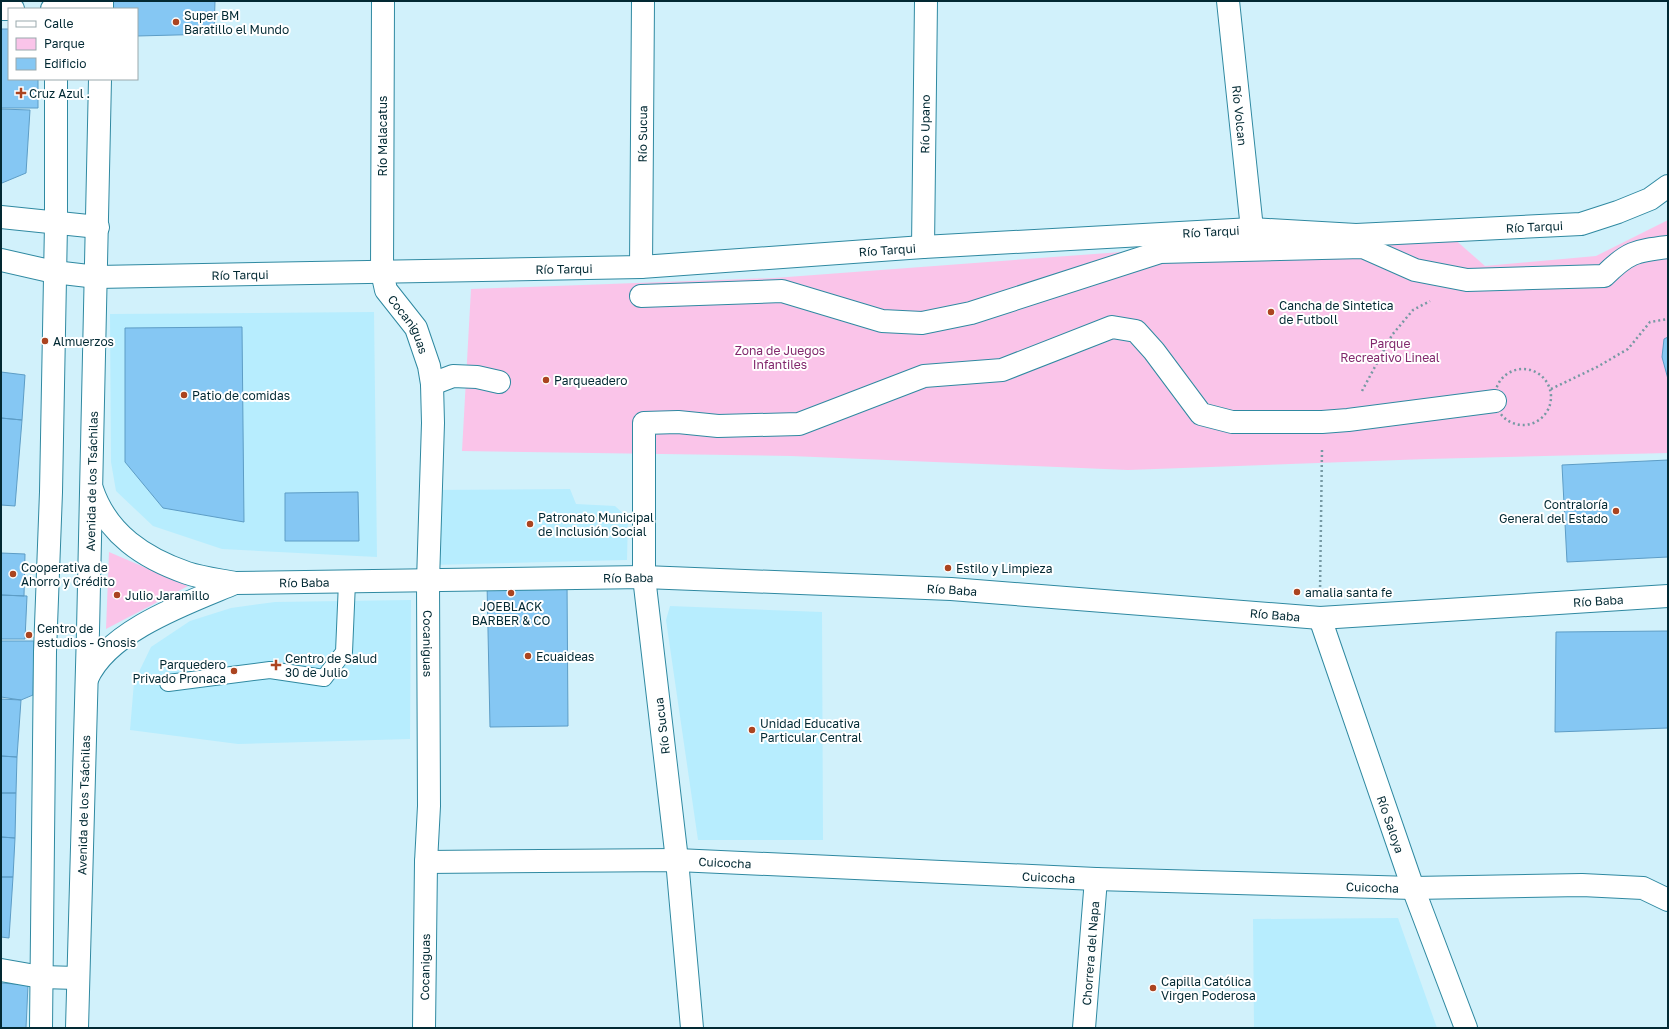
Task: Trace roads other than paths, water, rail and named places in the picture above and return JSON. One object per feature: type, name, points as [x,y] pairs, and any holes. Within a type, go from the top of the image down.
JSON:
[{"type":"street","name":"Río Malacatus","points":[[382,272],[383,1]]},
{"type":"street","name":"Río Sucua","points":[[641,267],[643,1]]},
{"type":"street","name":"Río Upano","points":[[923,247],[926,1]]},
{"type":"street","name":"Río Volcan","points":[[1228,1],[1252,229]]},
{"type":"street","points":[[71,8],[102,6]]},
{"type":"street","points":[[41,1028],[45,652],[51,492],[56,224],[56,80]]},
{"type":"street","name":"Avenida de los Tsáchilas","points":[[77,1028],[77,978],[92,489],[100,80]]},
{"type":"street","name":"Río Tarqui","points":[[1,260],[54,272],[96,277],[641,267],[923,247],[1252,229],[1356,235],[1581,224],[1618,212],[1650,199],[1668,186]]},
{"type":"street","points":[[1,217],[56,224],[98,227]]},
{"type":"street","points":[[641,296],[782,291],[882,321],[922,323],[971,313],[1160,252],[1363,247],[1415,270],[1467,280],[1604,276],[1619,261],[1638,251],[1668,247]]},
{"type":"street","name":"Cocaniguas","points":[[382,272],[386,290],[416,328],[432,384],[433,423],[428,580],[428,806],[424,1028]]},
{"type":"street","name":"Río Sucua","points":[[692,1028],[677,860],[644,577],[644,423],[678,422],[718,426],[799,424],[924,376],[1002,370],[1112,327],[1136,331],[1154,351],[1201,414],[1232,422],[1322,422],[1348,420],[1495,401]]},
{"type":"street","points":[[432,384],[453,376],[477,377],[499,382]]},
{"type":"street","name":"Río Baba","points":[[92,489],[96,502],[104,515],[118,533],[137,549],[188,574],[235,583],[644,577],[951,588],[1320,618],[1668,596]]},
{"type":"street","name":"Río Baba","points":[[86,682],[92,668],[107,650],[157,616],[235,583]]},
{"type":"street","name":"Río Saloya","points":[[1320,618],[1413,888],[1466,1028]]},
{"type":"street","name":"Cuicocha","points":[[426,862],[677,860],[1096,879],[1413,888],[1582,885],[1643,888],[1668,900]]},
{"type":"street","name":"Chorrera del Napa","points":[[1084,1028],[1096,879]]},
{"type":"street","points":[[1,970],[41,977],[77,978]]},
{"type":"lane","points":[[168,683],[270,670],[324,678],[344,652],[347,582]]},
{"type":"place","name":"Super BM Baratillo el Mundo","points":[[176,22]]},
{"type":"place","name":"Cruz Azul .","points":[[21,93]]},
{"type":"place","name":"Cancha de Sintetica de Futboll","points":[[1271,312]]},
{"type":"place","name":"Almuerzos","points":[[45,341]]},
{"type":"place","name":"Parqueadero","points":[[546,380]]},
{"type":"place","name":"Patio de comidas","points":[[184,395]]},
{"type":"place","name":"Contraloría General del Estado","points":[[1616,511]]},
{"type":"place","name":"Patronato Municipal de Inclusión Social","points":[[530,524]]},
{"type":"place","name":"Estilo y Limpieza","points":[[948,568]]},
{"type":"place","name":"Cooperativa de Ahorro y Crédito","points":[[13,574]]},
{"type":"place","name":"amalia santa fe","points":[[1297,592]]},
{"type":"place","name":"JOEBLACK BARBER & CO","points":[[511,593]]},
{"type":"place","name":"Julio Jaramillo","points":[[117,595]]},
{"type":"place","name":"Centro de estudios - Gnosis","points":[[29,635]]},
{"type":"place","name":"Ecuaideas","points":[[528,656]]},
{"type":"place","name":"Centro de Salud 30 de Julio","points":[[276,665]]},
{"type":"place","name":"Parquedero Privado Pronaca","points":[[234,671]]},
{"type":"place","name":"Unidad Educativa Particular Central","points":[[752,730]]},
{"type":"place","name":"Capilla Católica Virgen Poderosa","points":[[1153,988]]},
{"type":"park label","name":"Parque Recreativo Lineal","points":[[1390,350]]},
{"type":"park label","name":"Zona de Juegos Infantiles","points":[[780,357]]}]
